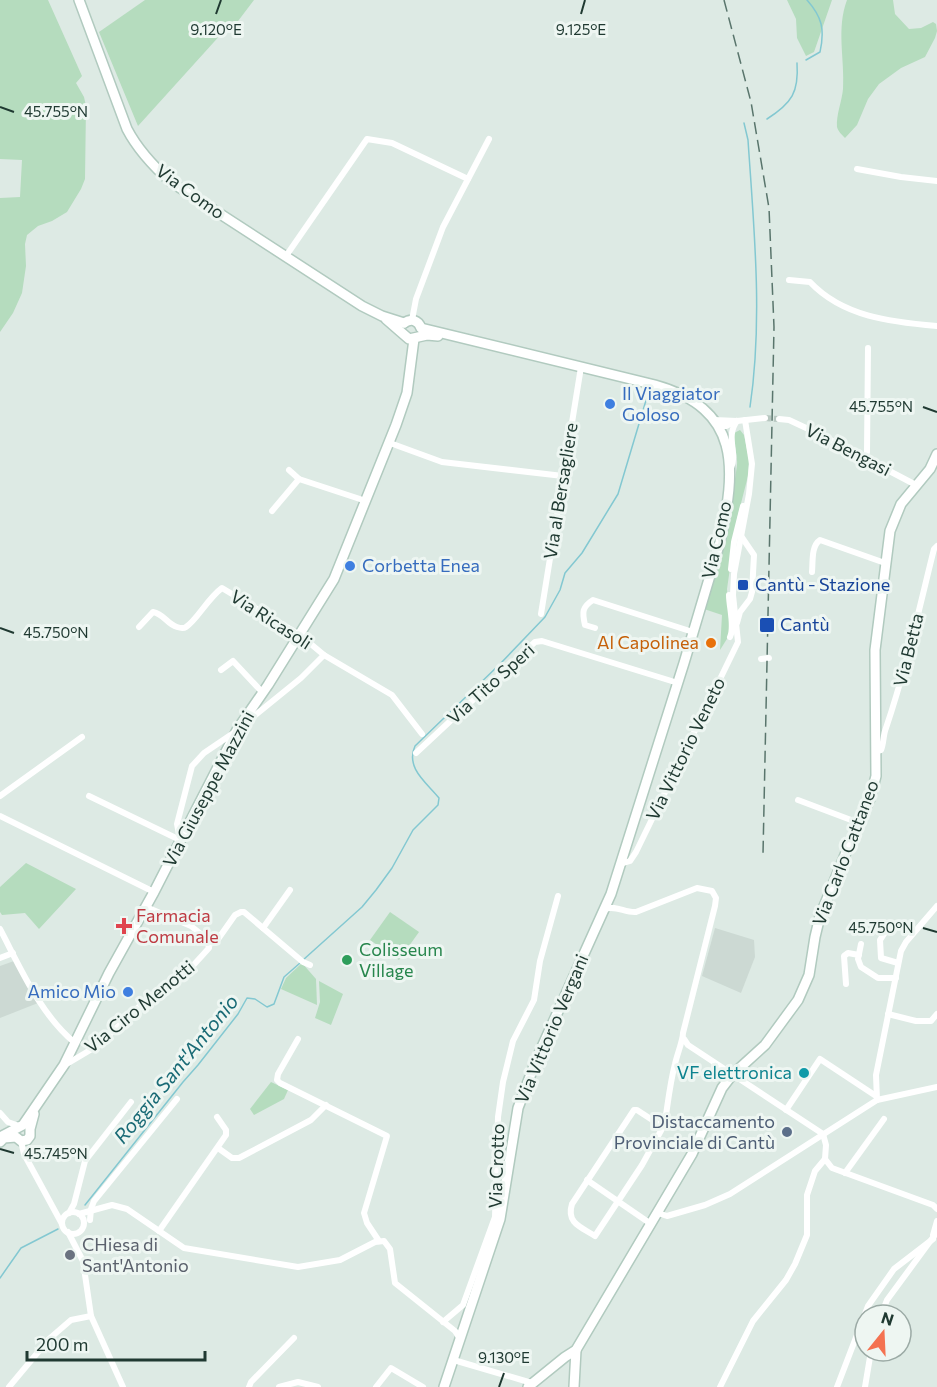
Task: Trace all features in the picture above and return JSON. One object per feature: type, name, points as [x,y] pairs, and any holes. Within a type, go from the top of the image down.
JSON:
[{"type":"street","name":"Via Como","points":[[79,0],[121,116],[132,139],[148,160],[171,182],[352,300],[409,332],[468,340]]},
{"type":"street","points":[[286,256],[368,139],[392,143],[468,179]]},
{"type":"street","points":[[409,332],[416,299],[443,227],[489,139]]},
{"type":"street","points":[[856,169],[937,181]]},
{"type":"street","points":[[789,280],[810,282],[821,294],[868,316],[937,326]]},
{"type":"street","name":"Via Como","points":[[421,328],[674,391],[690,399],[716,423],[727,447],[730,469],[727,508],[722,532],[678,683],[605,909]]},
{"type":"street","name":"Via Giuseppe Mazzini","points":[[22,1132],[76,1044],[109,974],[237,730],[266,689],[334,579],[390,443],[407,393],[411,369],[409,332],[420,334],[421,328]]},
{"type":"street","points":[[865,457],[867,452],[868,348]]},
{"type":"street","name":"Via al Bersagliere","points":[[541,614],[581,368]]},
{"type":"street","points":[[716,423],[726,426],[741,420],[765,418]]},
{"type":"street","name":"Via Bengasi","points":[[779,418],[798,424],[916,485]]},
{"type":"street","points":[[730,469],[734,458],[730,438],[733,427],[741,420]]},
{"type":"street","points":[[730,637],[733,627],[729,595],[733,547],[750,468],[748,443],[741,420]]},
{"type":"street","name":"Via Vittorio Veneto","points":[[620,864],[634,857],[735,650],[738,635],[733,595],[734,574],[752,464],[741,420]]},
{"type":"street","points":[[390,443],[442,462],[563,476]]},
{"type":"street","name":"Via Carlo Cattaneo","points":[[530,1385],[576,1350],[701,1138],[722,1088],[732,1075],[765,1045],[798,1000],[809,975],[820,916],[874,788],[877,769],[875,651],[892,521],[901,504],[930,469],[937,454]]},
{"type":"street","points":[[289,470],[299,479],[366,501]]},
{"type":"street","points":[[272,511],[299,479]]},
{"type":"street","name":"Via Vittorio Veneto","points":[[736,625],[741,609],[752,595],[754,555],[741,536]]},
{"type":"street","points":[[812,572],[814,548],[820,540],[885,563]]},
{"type":"street","name":"Via Betta","points":[[877,750],[881,750],[883,746],[883,736],[902,681],[934,549],[937,546]]},
{"type":"street","name":"Via Ricasoli","points":[[139,627],[153,612],[160,613],[173,626],[180,629],[187,626],[212,596],[222,588],[300,635],[324,655]]},
{"type":"street","points":[[595,628],[585,625],[582,614],[585,606],[593,600],[693,632]]},
{"type":"street","name":"Via Tito Speri","points":[[416,753],[535,642],[542,641],[678,683]]},
{"type":"street","points":[[180,840],[177,824],[192,766],[204,753],[237,730],[301,678],[324,655],[392,695],[422,734]]},
{"type":"street","points":[[761,659],[769,658]]},
{"type":"street","points":[[221,670],[233,661],[266,689],[279,695]]},
{"type":"street","points":[[0,796],[82,737]]},
{"type":"street","points":[[89,796],[180,840]]},
{"type":"street","points":[[798,800],[859,823]]},
{"type":"street","points":[[0,816],[154,892]]},
{"type":"street","points":[[605,909],[612,907],[636,912],[697,888],[712,891],[716,898],[715,906],[683,1033],[684,1039],[688,1045],[823,1134],[826,1144],[825,1159],[815,1171],[807,1195],[807,1235],[795,1264],[786,1280],[753,1321],[720,1387]]},
{"type":"street","points":[[263,928],[290,890]]},
{"type":"street","points":[[611,894],[624,910]]},
{"type":"street","name":"Via Crotto","points":[[445,1324],[463,1305],[495,1217],[498,1118],[503,1082],[513,1041],[534,1000],[540,961],[558,896]]},
{"type":"street","points":[[876,1098],[876,1075],[898,963],[906,942],[937,906]]},
{"type":"street","name":"Via Ciro Menotti","points":[[64,1065],[97,1046],[144,1002],[189,970],[209,948],[207,939],[191,926],[146,907]]},
{"type":"street","name":"Via Vittorio Vergani","points":[[449,1387],[472,1297],[476,1292],[500,1219],[514,1123],[521,1100],[537,1058],[605,909]]},
{"type":"street","name":"Via Ciro Menotti","points":[[209,944],[216,942],[235,915],[241,912],[304,962]]},
{"type":"street","points":[[0,929],[38,999],[53,1020],[76,1044]]},
{"type":"street","points":[[886,931],[880,940],[880,958],[898,963]]},
{"type":"street","points":[[861,944],[859,955],[861,967],[878,978],[896,978]]},
{"type":"street","points":[[0,958],[13,953]]},
{"type":"street","points":[[846,984],[844,956],[848,953],[859,955]]},
{"type":"street","points":[[888,1014],[924,1022],[931,1021],[937,1014]]},
{"type":"street","points":[[298,1039],[280,1070],[277,1080],[387,1136],[364,1213],[366,1223],[379,1241]]},
{"type":"street","points":[[663,1127],[634,1110],[572,1204],[570,1213],[574,1222],[595,1236],[618,1202],[663,1127],[669,1086],[679,1046],[684,1039]]},
{"type":"street","points":[[786,1110],[820,1059],[876,1098]]},
{"type":"street","points":[[658,1213],[667,1216],[719,1199],[876,1098],[937,1087]]},
{"type":"street","points":[[90,1220],[94,1201],[177,1099]]},
{"type":"street","points":[[62,1224],[63,1218],[74,1204],[86,1161],[131,1102]]},
{"type":"street","points":[[218,1148],[232,1158],[239,1158],[311,1120],[326,1105]]},
{"type":"street","points":[[0,1113],[22,1132],[24,1155],[62,1224],[72,1233],[84,1261],[91,1316],[123,1387]]},
{"type":"street","points":[[159,1231],[226,1135],[226,1130],[217,1117]]},
{"type":"street","points":[[845,1173],[884,1119]]},
{"type":"street","points":[[0,1137],[5,1133],[22,1132]]},
{"type":"street","points":[[0,1142],[4,1138],[22,1132]]},
{"type":"street","points":[[825,1159],[832,1168],[933,1205],[937,1209]]},
{"type":"street","points":[[587,1180],[651,1224]]},
{"type":"street","points":[[72,1233],[81,1230],[83,1225],[83,1219],[74,1204]]},
{"type":"street","points":[[53,1208],[78,1214],[117,1205],[188,1249],[298,1268],[340,1260],[379,1241],[387,1243],[395,1283],[455,1331],[459,1345]]},
{"type":"street","points":[[83,1225],[108,1207]]},
{"type":"street","points":[[837,1387],[868,1306],[894,1269],[935,1240],[937,1221]]},
{"type":"street","points":[[886,1303],[935,1240],[937,1232]]},
{"type":"street","name":"Via Vittorio Vergani","points":[[444,1387],[477,1298],[476,1292]]},
{"type":"street","points":[[9,1387],[49,1340],[71,1320],[91,1316]]},
{"type":"street","points":[[445,1324],[457,1327],[464,1325]]},
{"type":"street","points":[[445,1324],[459,1345]]},
{"type":"street","points":[[249,1387],[251,1382],[294,1338]]},
{"type":"street","points":[[574,1387],[576,1350]]},
{"type":"street","points":[[457,1361],[530,1385]]},
{"type":"street","points":[[865,1387],[869,1363]]},
{"type":"street","points":[[376,1387],[391,1368],[423,1387]]},
{"type":"street","points":[[279,1387],[298,1382],[318,1387]]},
{"type":"shaded area","points":[[715,928],[754,940],[755,957],[741,993],[702,976]]},
{"type":"shaded area","points":[[14,961],[38,1003],[0,1018],[0,966]]},
{"type":"green space","points":[[0,0],[48,0],[82,76],[76,83],[86,106],[85,179],[67,212],[38,226],[27,235],[22,293],[13,313],[0,332],[0,198],[20,197],[22,160],[0,159]]},
{"type":"green space","points":[[145,0],[254,0],[232,29],[223,32],[138,126],[99,32]]},
{"type":"green space","points":[[787,0],[832,0],[814,52],[806,56],[797,38],[796,19]]},
{"type":"green space","points":[[847,0],[893,0],[895,14],[909,29],[921,28],[933,22],[936,24],[937,31],[925,57],[901,68],[879,84],[868,99],[857,125],[845,138],[838,130],[837,122],[843,89],[841,33]]},
{"type":"green space","points":[[740,430],[744,435],[749,459],[748,476],[737,519],[727,589],[730,634],[720,650],[722,615],[704,609],[734,483],[737,461],[734,433]]},
{"type":"green space","points":[[26,863],[76,889],[39,929],[25,913],[2,915],[0,912],[0,887]]},
{"type":"green space","points":[[390,912],[419,932],[399,960],[370,940]]},
{"type":"green space","points":[[302,963],[316,979],[317,1005],[281,989],[286,978]]},
{"type":"green space","points":[[319,981],[343,994],[331,1025],[315,1018],[320,1002]]},
{"type":"green space","points":[[271,1082],[288,1090],[284,1099],[254,1115],[250,1109]]},
{"type":"waterway","name":"Roggia Sant'Antonio","points":[[806,60],[820,52],[822,37],[819,18],[807,0]]},
{"type":"waterway","name":"Roggia Sant'Antonio","points":[[767,119],[783,108],[792,96],[797,82],[797,63]]},
{"type":"waterway","name":"Roggia Sant'Antonio","points":[[744,123],[748,140],[753,207],[757,307],[750,407]]},
{"type":"waterway","name":"Roggia Sant'Antonio","points":[[303,960],[362,907],[392,868],[413,830],[438,805],[439,798],[423,781],[415,768],[413,761],[415,746],[545,617],[560,590],[565,573],[582,553],[618,494],[647,397]]},
{"type":"waterway","name":"Roggia Sant'Antonio","points":[[85,1205],[238,1014],[247,998],[255,999],[267,1007],[274,1004],[284,977],[300,963]]},
{"type":"waterway","name":"Roggia Sant'Antonio","points":[[0,1278],[21,1248],[58,1229]]},
{"type":"tunnel","points":[[765,418],[779,419]]},
{"type":"railway","points":[[724,0],[751,102],[769,208],[774,327],[763,854]]},
{"type":"place","name":"Il Viaggiator Goloso","points":[[610,404]]},
{"type":"place","name":"Corbetta Enea","points":[[350,566]]},
{"type":"place","name":"Cantù - Stazione","points":[[743,585]]},
{"type":"place","name":"Cantù","points":[[767,625]]},
{"type":"place","name":"Al Capolinea","points":[[711,643]]},
{"type":"place","name":"Farmacia Comunale","points":[[124,926]]},
{"type":"place","name":"Colisseum Village","points":[[347,960]]},
{"type":"place","name":"Amico Mio","points":[[128,992]]},
{"type":"place","name":"VF elettronica","points":[[804,1073]]},
{"type":"place","name":"Distaccamento Provinciale di Cantù","points":[[787,1132]]},
{"type":"place","name":"CHiesa di Sant'Antonio","points":[[70,1255]]}]
